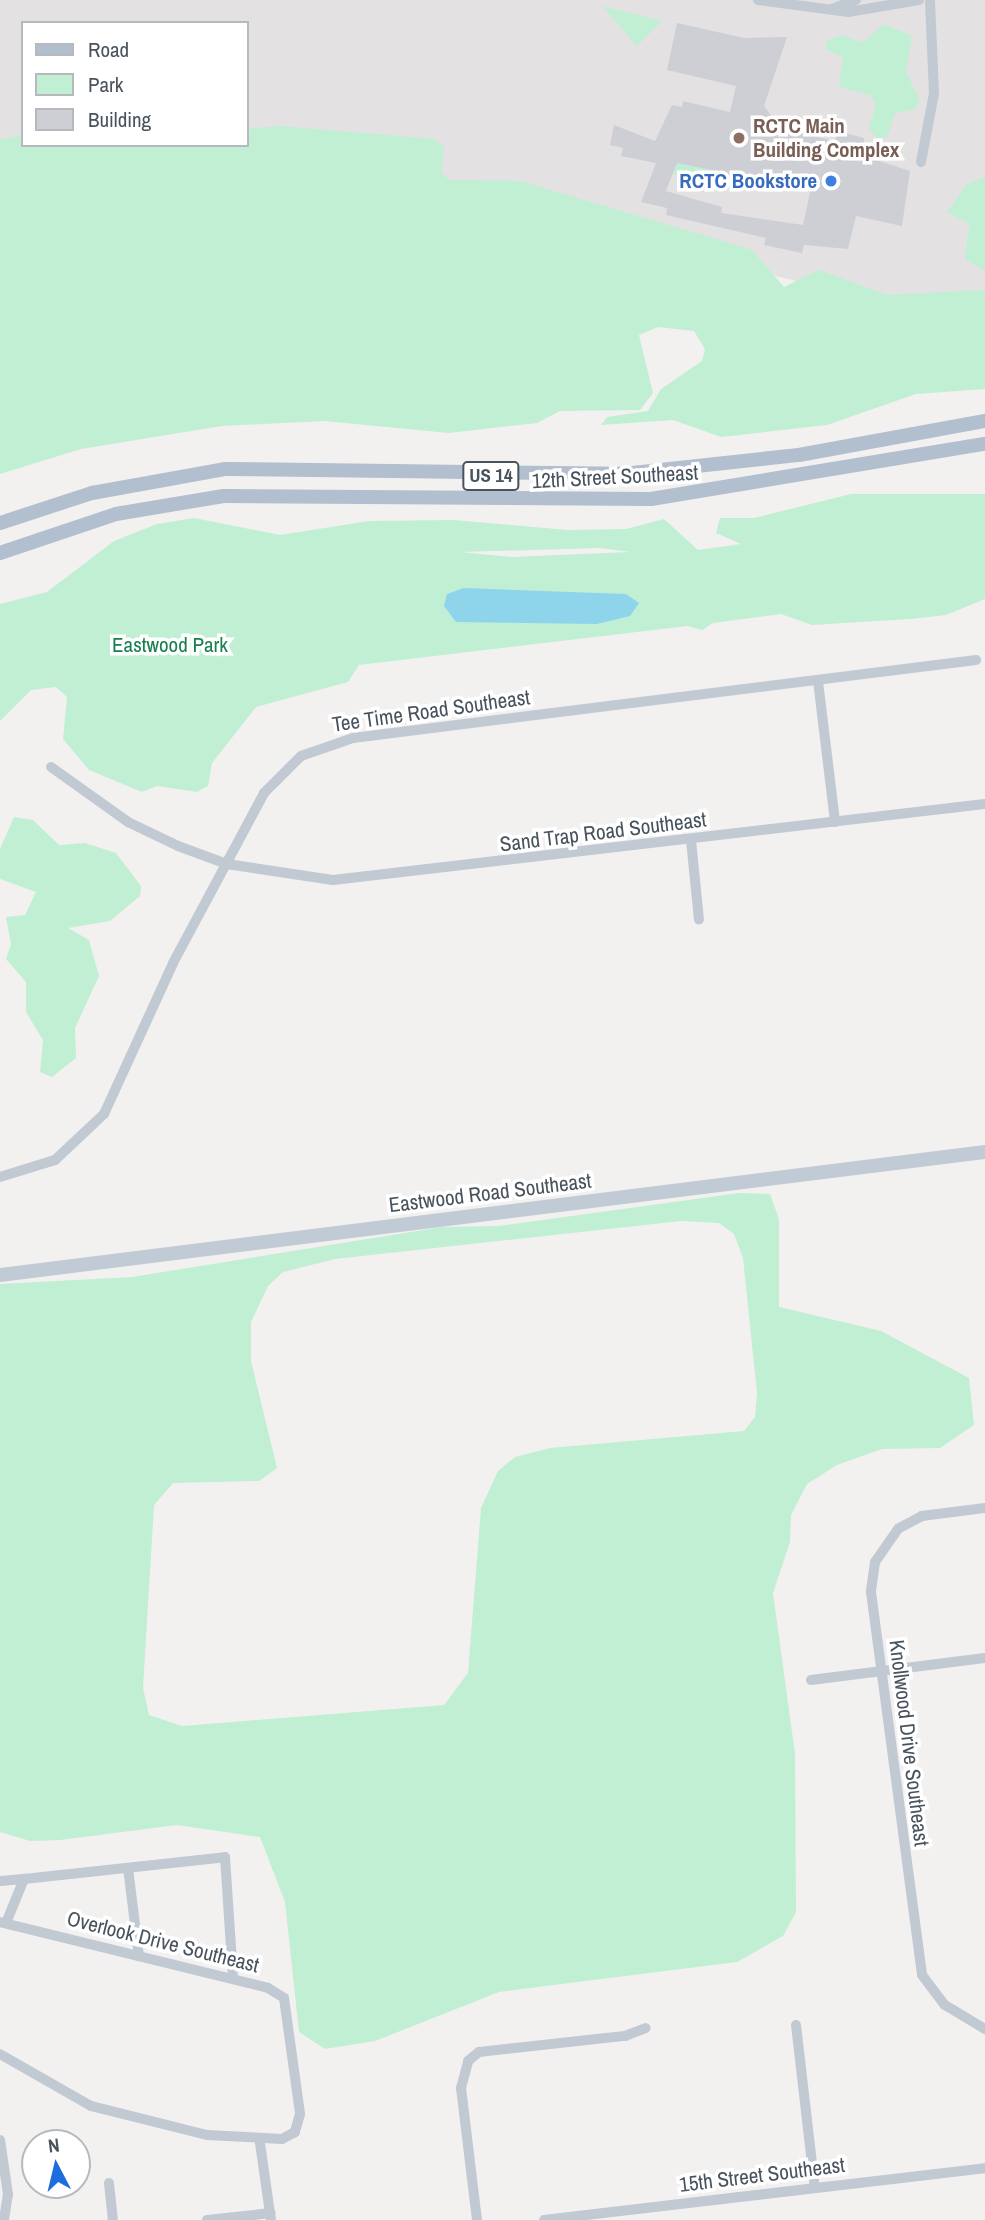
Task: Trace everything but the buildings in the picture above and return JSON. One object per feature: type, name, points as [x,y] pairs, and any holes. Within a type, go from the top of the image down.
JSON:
[{"type":"main road","name":"12th Street Southeast","points":[[0,523],[92,493],[226,469],[319,465],[534,476],[678,470],[985,421]]},
{"type":"main road","name":"12th Street Southeast","points":[[0,553],[116,514],[224,496],[651,499],[985,444]]},
{"type":"street","points":[[758,0],[829,10],[919,0]]},
{"type":"street","points":[[829,10],[856,0]]},
{"type":"street","points":[[921,162],[934,93],[930,0]]},
{"type":"street","name":"Tee Time Road Southeast","points":[[0,1177],[55,1160],[104,1114],[227,863],[276,779],[301,756],[332,743],[976,660]]},
{"type":"street","points":[[818,681],[835,822]]},
{"type":"street","name":"Sand Trap Road Southeast","points":[[51,767],[128,822],[227,863],[300,878],[387,879],[985,804]]},
{"type":"street","points":[[691,840],[699,920]]},
{"type":"street","name":"Eastwood Road Southeast","points":[[0,1275],[985,1152]]},
{"type":"street","name":"Knollwood Drive Southeast","points":[[985,1507],[922,1516],[898,1529],[882,1548],[871,1577],[880,1672],[922,1975],[945,2005],[985,2029]]},
{"type":"street","points":[[811,1680],[985,1658]]},
{"type":"street","points":[[0,1881],[225,1857],[233,1979]]},
{"type":"street","points":[[128,1868],[139,1956]]},
{"type":"street","points":[[3,1923],[24,1879]]},
{"type":"street","name":"Overlook Drive Southeast","points":[[0,2054],[91,2106],[260,2143],[295,2132],[300,2114],[284,1998],[233,1979],[3,1923]]},
{"type":"street","points":[[796,2025],[816,2188]]},
{"type":"street","points":[[477,2220],[461,2088],[468,2061],[479,2052],[625,2036],[646,2028]]},
{"type":"street","points":[[0,2140],[8,2194],[4,2220]]},
{"type":"street","points":[[207,2220],[271,2217],[260,2143]]},
{"type":"street","name":"15th Street Southeast","points":[[544,2220],[985,2168]]},
{"type":"street","points":[[108,2183],[113,2220]]},
{"type":"shaded area","points":[[0,0],[985,0],[985,297],[904,307],[238,147],[248,147],[248,21],[21,21],[21,147],[0,164]]},
{"type":"green space","points":[[602,6],[662,21],[637,46]]},
{"type":"green space","points":[[884,24],[912,36],[906,72],[920,101],[914,110],[895,113],[887,137],[876,138],[869,128],[876,105],[871,95],[839,87],[843,57],[825,49],[828,40],[842,35],[862,43]]},
{"type":"green space","points":[[280,126],[433,139],[444,146],[441,172],[449,180],[520,181],[752,250],[784,287],[819,270],[887,295],[985,290],[985,389],[916,394],[827,425],[721,437],[673,420],[601,425],[607,417],[648,411],[661,389],[702,361],[705,349],[694,331],[658,327],[639,335],[653,393],[640,410],[560,411],[537,423],[449,433],[324,421],[222,426],[81,449],[0,474],[0,139],[21,135],[21,147],[248,147],[248,129]]},
{"type":"green space","points":[[677,163],[711,170],[713,180],[674,175]]},
{"type":"green space","points":[[985,177],[985,271],[965,259],[969,224],[947,212],[967,184]]},
{"type":"green space","name":"Eastwood Park","points":[[851,494],[985,494],[985,599],[946,615],[911,619],[812,625],[781,614],[713,623],[702,630],[687,626],[359,665],[348,682],[256,707],[212,763],[208,786],[197,792],[157,786],[142,792],[89,770],[63,739],[67,697],[56,687],[31,690],[0,721],[0,604],[47,592],[114,541],[157,524],[194,518],[280,535],[369,521],[454,520],[568,530],[626,529],[664,519],[698,550],[741,544],[716,533],[720,518],[754,518]],"holes":[[[600,548],[630,552],[512,557],[460,552]]]},
{"type":"green space","points":[[14,817],[33,820],[59,845],[85,843],[116,853],[141,886],[140,896],[110,921],[68,928],[89,940],[99,976],[75,1028],[76,1058],[52,1077],[40,1072],[43,1040],[26,1012],[26,982],[6,959],[11,944],[6,917],[25,915],[36,892],[0,879],[0,849]]},
{"type":"green space","points":[[739,1193],[770,1194],[779,1219],[779,1307],[881,1331],[969,1378],[974,1425],[940,1448],[882,1449],[837,1465],[807,1484],[791,1515],[790,1542],[773,1593],[795,1754],[796,1912],[783,1936],[737,1962],[499,1992],[375,2041],[325,2049],[299,2032],[285,1902],[260,1837],[177,1825],[60,1840],[30,1841],[0,1832],[0,1284],[132,1277],[442,1227],[499,1226]],"holes":[[[681,1221],[719,1223],[734,1234],[743,1258],[757,1393],[755,1417],[744,1431],[550,1448],[515,1457],[498,1471],[481,1508],[468,1673],[444,1705],[182,1726],[149,1715],[143,1688],[154,1505],[173,1483],[259,1481],[277,1468],[251,1361],[251,1322],[268,1286],[283,1272],[335,1259]]]},
{"type":"water","points":[[464,588],[626,594],[639,603],[630,616],[597,624],[456,622],[444,606],[447,594]]},
{"type":"place","name":"RCTC Main Building Complex","points":[[739,138]]},
{"type":"place","name":"RCTC Bookstore","points":[[831,181]]}]
